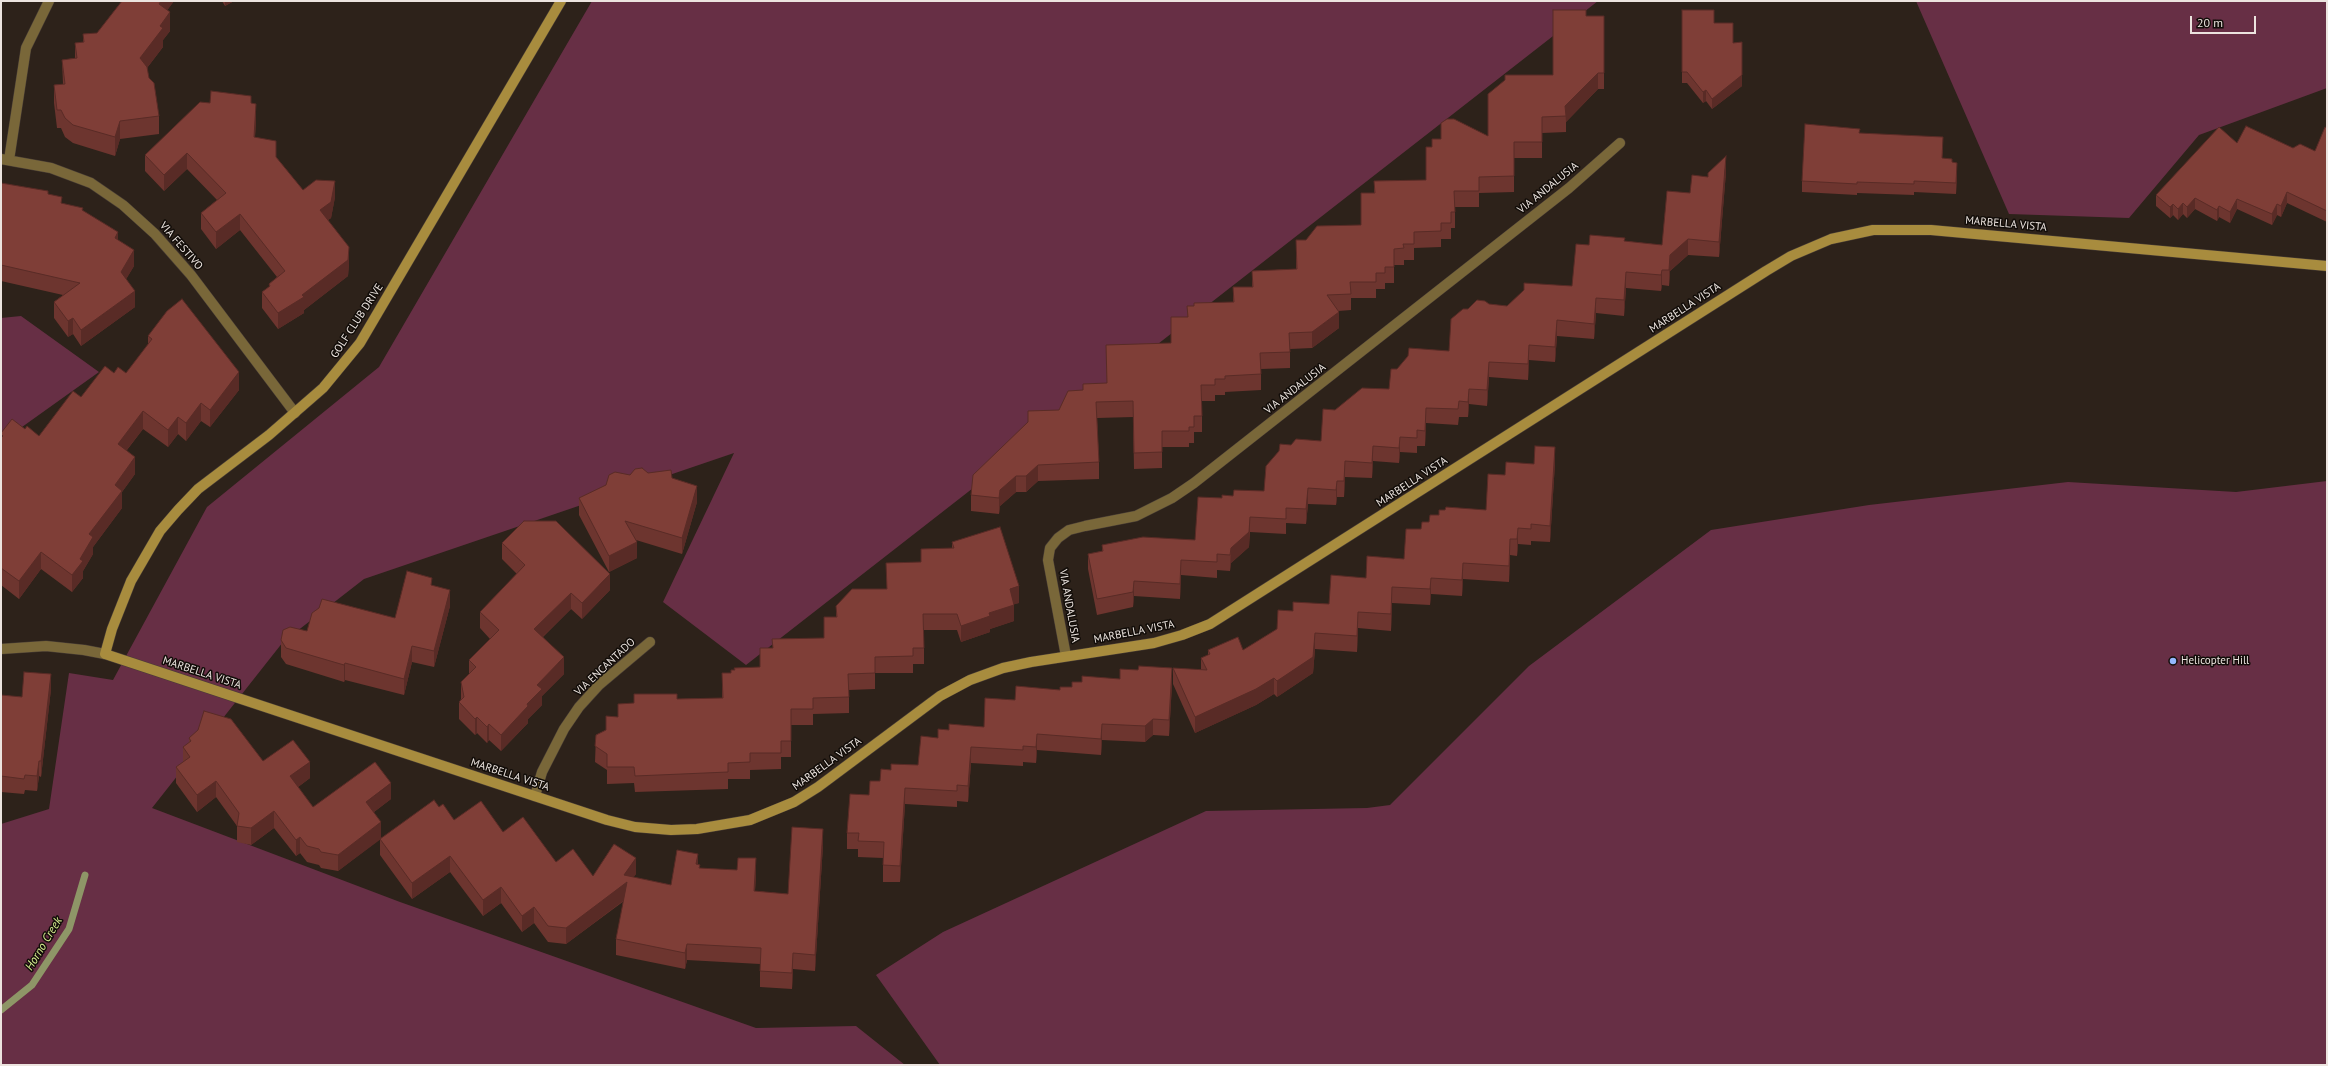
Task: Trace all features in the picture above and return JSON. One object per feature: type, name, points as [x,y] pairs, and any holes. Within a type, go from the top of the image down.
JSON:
[{"type":"street","points":[[5,159],[26,48],[49,1]]},
{"type":"street","name":"GOLF CLUB DRIVE","points":[[105,654],[112,629],[131,581],[160,532],[178,510],[198,489],[295,413],[323,388],[360,343],[561,1]]},
{"type":"street","name":"VIA ANDALUSIA","points":[[1066,656],[1048,560],[1050,548],[1058,538],[1069,530],[1136,516],[1172,498],[1194,483],[1569,188],[1620,143]]},
{"type":"street","name":"VIA FESTIVO","points":[[5,159],[51,168],[91,183],[123,205],[155,234],[191,275],[295,413]]},
{"type":"street","name":"MARBELLA VISTA","points":[[1,649],[46,646],[105,654],[607,820],[653,829],[697,830],[750,820],[794,802],[818,788],[940,696],[964,683],[1003,668],[1154,642],[1182,635],[1210,624],[1766,271],[1791,256],[1832,239],[1873,230],[1930,230],[2327,266]]},
{"type":"street","name":"VIA ENCANTADO","points":[[535,796],[542,772],[564,729],[579,707],[598,685],[650,642]]},
{"type":"shaded area","points":[[592,1],[1598,1],[746,665],[663,602],[734,453],[364,579],[283,642],[152,808],[400,902],[756,1028],[856,1026],[905,1065],[1,1065],[1,824],[49,809],[69,673],[113,680],[207,507],[379,367]]},
{"type":"shaded area","points":[[1916,1],[2327,1],[2327,88],[2199,135],[2129,218],[2009,214]]},
{"type":"shaded area","points":[[21,316],[99,372],[1,442],[1,318]]},
{"type":"shaded area","points":[[2327,481],[2327,1065],[940,1065],[876,975],[943,932],[1206,811],[1367,808],[1390,805],[1529,666],[1711,530],[1869,505],[2068,482],[2236,492]]},
{"type":"building","points":[[122,1],[161,1],[159,4],[170,12],[160,26],[163,28],[140,58],[147,67],[149,78],[154,83],[159,116],[120,121],[115,137],[73,125],[65,118],[61,110],[57,110],[54,85],[65,84],[62,60],[77,58],[75,43],[84,42],[83,34],[97,33]]},
{"type":"building","points":[[1553,10],[1586,10],[1586,16],[1604,16],[1604,73],[1598,73],[1565,106],[1566,116],[1542,117],[1542,142],[1514,142],[1514,176],[1479,177],[1479,191],[1454,191],[1455,212],[1451,212],[1451,223],[1441,223],[1441,231],[1414,232],[1414,244],[1403,244],[1404,248],[1394,249],[1394,267],[1385,267],[1385,273],[1376,273],[1376,282],[1350,282],[1351,294],[1327,295],[1339,312],[1312,332],[1289,333],[1290,352],[1260,353],[1261,374],[1225,376],[1225,379],[1215,379],[1215,385],[1201,385],[1202,416],[1194,416],[1194,427],[1189,427],[1189,431],[1162,431],[1162,452],[1134,453],[1133,401],[1096,402],[1099,462],[1038,465],[1026,476],[1016,476],[1000,490],[999,498],[971,495],[973,475],[1028,422],[1028,411],[1059,410],[1068,391],[1083,390],[1083,384],[1107,383],[1106,345],[1171,343],[1171,317],[1188,317],[1187,306],[1194,306],[1194,303],[1234,302],[1233,287],[1253,287],[1252,271],[1297,269],[1296,240],[1306,240],[1317,226],[1361,225],[1361,193],[1375,193],[1374,181],[1426,180],[1426,147],[1432,147],[1432,139],[1441,139],[1441,123],[1447,119],[1454,119],[1488,136],[1488,94],[1505,80],[1505,75],[1553,75]]},
{"type":"building","points":[[1682,10],[1714,10],[1714,23],[1733,23],[1733,43],[1742,42],[1742,75],[1712,99],[1706,90],[1703,92],[1687,72],[1682,72]]},
{"type":"building","points":[[211,91],[251,96],[251,103],[256,104],[254,137],[276,141],[276,157],[303,190],[316,180],[335,181],[331,202],[320,210],[349,247],[348,260],[302,295],[304,297],[278,313],[262,292],[285,271],[240,214],[216,232],[201,213],[226,193],[187,153],[164,175],[145,155],[200,102],[210,103]]},
{"type":"building","points":[[1805,124],[1860,129],[1859,133],[1943,137],[1942,158],[1952,159],[1952,162],[1957,163],[1956,183],[1914,181],[1914,184],[1857,182],[1857,184],[1802,181]]},
{"type":"building","points":[[2246,126],[2293,148],[2300,144],[2315,151],[2325,127],[2327,128],[2327,211],[2287,192],[2281,206],[2277,204],[2272,214],[2237,199],[2230,212],[2219,206],[2217,210],[2195,198],[2187,207],[2183,203],[2178,209],[2173,204],[2170,207],[2156,195],[2219,127],[2237,143]]},
{"type":"building","points":[[1726,156],[1719,242],[1688,239],[1670,255],[1669,270],[1662,270],[1661,275],[1626,272],[1624,300],[1596,298],[1594,324],[1557,320],[1555,347],[1529,345],[1528,364],[1489,362],[1487,390],[1469,389],[1468,402],[1459,401],[1458,409],[1426,408],[1425,431],[1417,430],[1417,438],[1400,437],[1399,448],[1373,446],[1372,463],[1345,461],[1344,481],[1337,481],[1336,490],[1308,488],[1306,509],[1286,508],[1286,519],[1250,517],[1249,532],[1231,548],[1230,555],[1217,554],[1217,562],[1181,560],[1180,584],[1134,581],[1133,592],[1097,599],[1088,554],[1103,551],[1102,545],[1143,537],[1195,540],[1198,497],[1222,498],[1222,495],[1233,496],[1234,490],[1264,491],[1266,466],[1279,451],[1280,444],[1291,445],[1296,439],[1321,441],[1323,409],[1335,410],[1362,388],[1389,389],[1391,369],[1397,369],[1408,356],[1409,348],[1449,351],[1451,319],[1463,309],[1468,309],[1477,300],[1485,301],[1489,304],[1507,306],[1524,290],[1524,283],[1572,286],[1576,244],[1589,245],[1590,235],[1625,238],[1624,241],[1662,245],[1667,191],[1690,193],[1692,175],[1708,177],[1708,173]]},
{"type":"building","points":[[1,183],[48,191],[48,194],[62,197],[61,203],[83,208],[82,210],[118,232],[115,238],[134,250],[121,272],[135,291],[81,330],[73,318],[68,321],[54,302],[80,283],[1,265]]},
{"type":"building","points":[[182,299],[239,372],[210,410],[201,403],[186,423],[178,417],[168,430],[143,411],[118,444],[135,457],[115,485],[122,491],[89,534],[93,537],[80,559],[83,561],[72,575],[41,552],[19,581],[1,568],[1,438],[3,436],[1,433],[12,419],[25,429],[27,426],[39,436],[73,391],[81,397],[105,366],[114,373],[118,367],[126,373],[152,339],[148,336],[167,311]]},
{"type":"building","points":[[1535,446],[1555,447],[1550,526],[1531,524],[1531,529],[1518,528],[1517,539],[1510,539],[1509,566],[1463,563],[1462,580],[1431,578],[1430,589],[1392,587],[1391,614],[1358,612],[1357,636],[1315,633],[1313,657],[1277,681],[1274,678],[1256,689],[1195,717],[1173,668],[1207,670],[1201,658],[1210,654],[1208,650],[1238,637],[1243,650],[1277,629],[1278,610],[1293,611],[1293,602],[1329,604],[1331,575],[1366,578],[1367,556],[1404,559],[1406,529],[1421,529],[1422,522],[1429,522],[1430,515],[1439,515],[1439,510],[1445,510],[1446,507],[1486,510],[1488,474],[1505,475],[1506,462],[1534,464]]},
{"type":"building","points":[[642,468],[648,473],[671,470],[672,478],[697,486],[682,538],[625,521],[637,542],[609,556],[579,498],[606,485],[609,475],[615,472],[630,475],[635,469]]},
{"type":"building","points":[[524,521],[556,521],[610,574],[582,603],[571,593],[534,629],[564,657],[537,685],[542,689],[527,704],[528,706],[501,735],[489,724],[487,727],[477,717],[475,719],[459,702],[464,697],[461,682],[476,667],[469,660],[499,630],[480,612],[525,565],[502,543]]},
{"type":"building","points":[[1000,527],[1019,586],[1010,589],[1014,605],[989,613],[990,616],[961,626],[957,614],[923,614],[924,648],[913,648],[913,656],[875,657],[875,673],[848,674],[849,697],[813,698],[813,709],[791,709],[791,741],[781,741],[781,753],[750,753],[750,762],[728,763],[728,772],[635,776],[634,767],[607,767],[607,754],[595,746],[596,735],[606,730],[606,716],[618,717],[618,704],[634,703],[634,694],[677,694],[677,699],[723,698],[722,673],[731,673],[731,670],[735,670],[734,668],[760,667],[760,648],[773,648],[772,639],[824,638],[824,617],[837,617],[836,606],[852,589],[887,589],[886,563],[921,562],[921,549],[954,548],[952,542]]},
{"type":"building","points":[[407,571],[432,578],[431,585],[450,590],[434,651],[412,646],[404,679],[345,663],[344,665],[286,648],[281,640],[283,630],[290,627],[307,631],[312,613],[319,608],[322,599],[395,618]]},
{"type":"building","points":[[1139,666],[1172,668],[1169,720],[1153,719],[1145,726],[1102,724],[1101,739],[1037,734],[1036,747],[1023,746],[1023,750],[971,747],[968,786],[957,785],[957,791],[905,788],[900,866],[883,865],[884,842],[858,841],[859,833],[847,833],[850,794],[869,795],[870,781],[880,781],[881,769],[891,770],[891,764],[918,765],[921,736],[938,738],[938,729],[949,730],[949,724],[984,727],[985,698],[1015,700],[1016,686],[1060,690],[1060,687],[1072,687],[1072,682],[1082,682],[1082,676],[1120,679],[1120,669],[1138,670]]},
{"type":"building","points":[[24,672],[51,674],[41,761],[39,761],[37,776],[25,775],[24,779],[1,776],[1,695],[22,697]]},
{"type":"building","points":[[204,711],[231,719],[263,761],[293,740],[310,762],[290,776],[313,807],[375,762],[391,783],[366,802],[381,822],[338,855],[321,852],[319,849],[307,846],[300,837],[296,840],[274,811],[251,828],[237,826],[239,813],[216,781],[197,795],[176,767],[190,757],[183,747],[191,741],[189,738],[198,730]]},
{"type":"building","points":[[434,800],[439,807],[443,804],[454,820],[481,801],[503,832],[523,817],[556,862],[573,849],[593,876],[614,844],[636,858],[624,875],[671,885],[677,850],[698,854],[696,864],[700,865],[699,868],[737,870],[738,858],[756,858],[754,891],[788,894],[792,827],[823,829],[815,955],[793,953],[792,973],[760,971],[761,948],[687,944],[685,953],[616,939],[627,882],[566,928],[548,926],[534,907],[522,916],[501,887],[483,900],[450,856],[412,883],[380,839]]},
{"type":"waterway","name":"Horno Creek","points":[[1,1010],[32,985],[69,929],[85,875]]},
{"type":"place","name":"Helicopter Hill","points":[[2173,661]]}]
